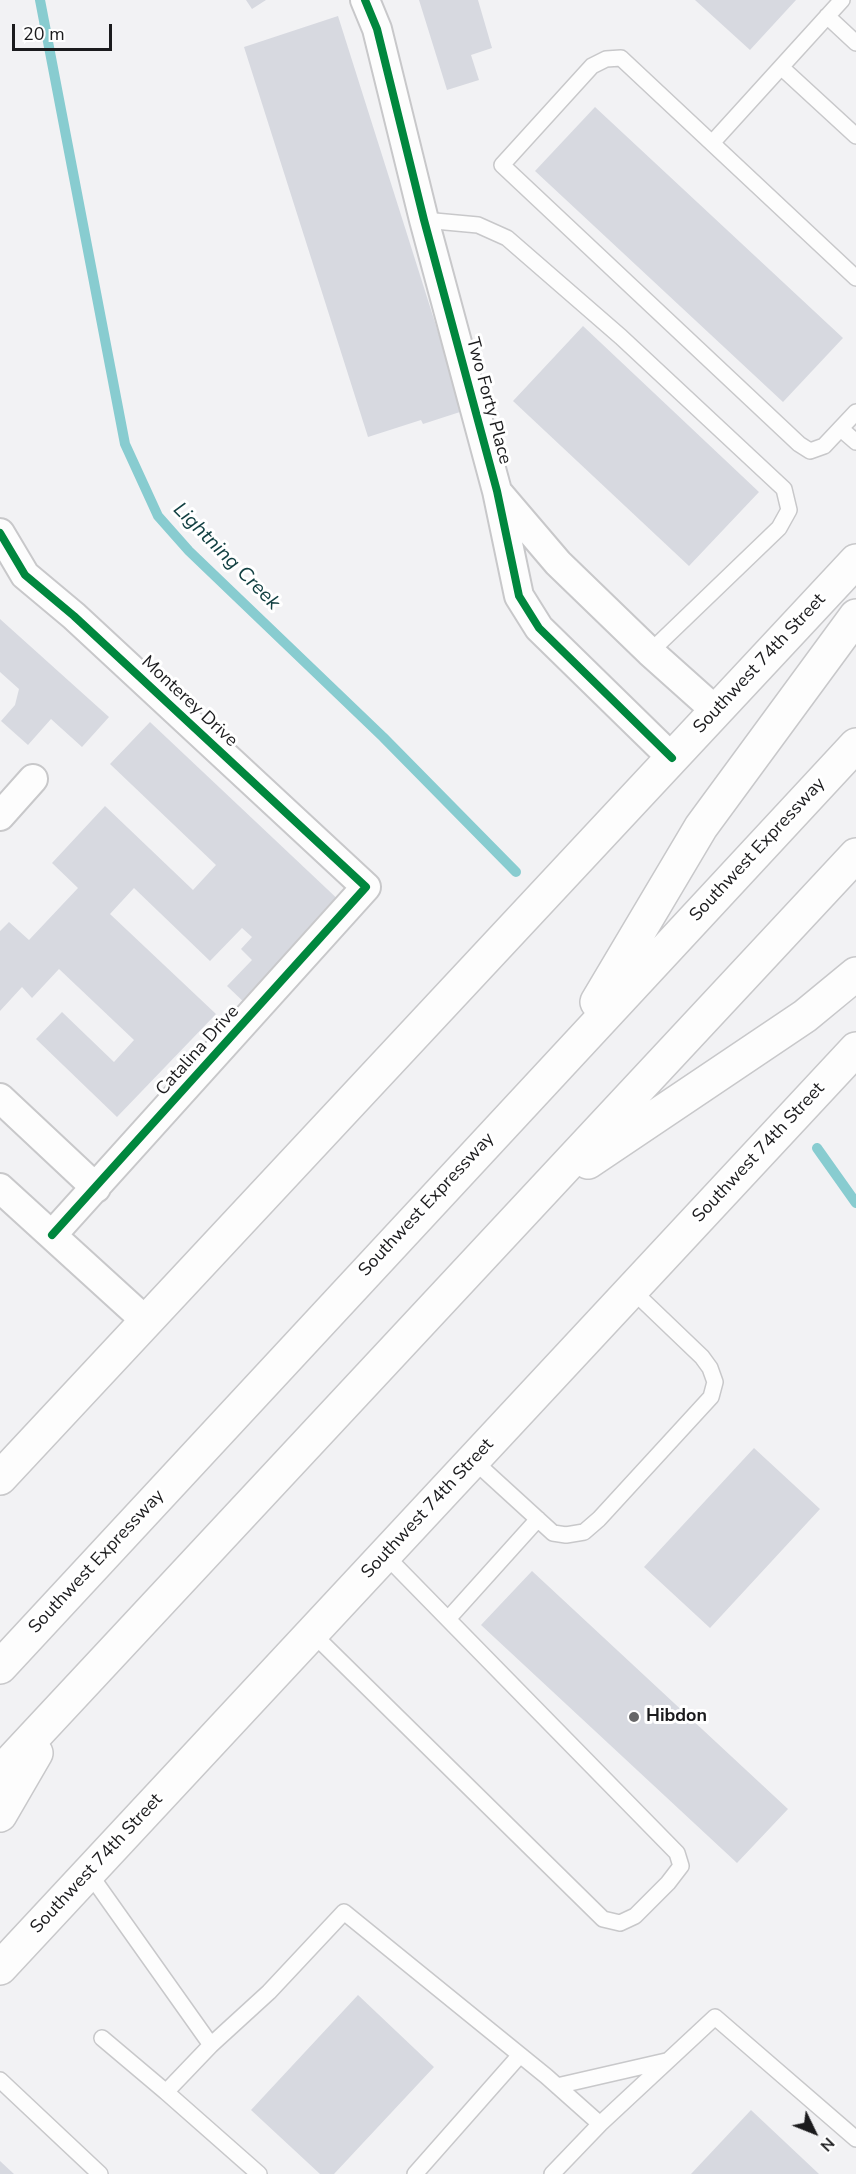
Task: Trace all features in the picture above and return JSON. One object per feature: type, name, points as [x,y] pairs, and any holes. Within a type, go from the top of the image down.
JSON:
[{"type":"main road","name":"Southwest 74th Street","points":[[0,1478],[856,561]]},
{"type":"main road","points":[[566,1056],[701,827],[856,616]]},
{"type":"main road","name":"Southwest Expressway","points":[[1,1665],[856,745]]},
{"type":"main road","points":[[0,1773],[856,855]]},
{"type":"main road","points":[[541,1193],[805,1016],[856,974]]},
{"type":"main road","name":"Southwest 74th Street","points":[[0,1968],[856,1050]]},
{"type":"main road","points":[[0,1815],[66,1702]]},
{"type":"street","name":"Two Forty Place","points":[[365,0],[377,29],[424,220],[497,491],[519,596],[539,628],[672,758]]},
{"type":"street","name":"Two Forty Place","points":[[497,491],[558,563],[650,652],[716,711]]},
{"type":"street","name":"Monterey Drive","points":[[0,533],[25,575],[74,616],[366,887]]},
{"type":"street","points":[[0,816],[33,780]]},
{"type":"street","name":"Catalina Drive","points":[[52,1235],[366,887]]},
{"type":"street","points":[[0,1098],[96,1188]]},
{"type":"street","points":[[0,1188],[147,1322]]},
{"type":"lane","points":[[712,143],[842,0]]},
{"type":"lane","points":[[827,16],[856,44]]},
{"type":"lane","points":[[856,278],[621,58],[606,58],[592,66],[502,165],[799,444],[810,451],[824,446],[856,412]]},
{"type":"lane","points":[[781,67],[856,136]]},
{"type":"lane","points":[[424,220],[478,225],[507,238],[621,337],[784,489],[789,510],[778,528],[650,652]]},
{"type":"lane","points":[[841,429],[856,442]]},
{"type":"lane","points":[[473,1460],[553,1533],[566,1535],[584,1532],[599,1519],[711,1397],[715,1382],[710,1368],[702,1357],[632,1290]]},
{"type":"lane","points":[[448,1619],[538,1519]]},
{"type":"lane","points":[[312,1633],[603,1919],[620,1923],[635,1916],[668,1883],[681,1866],[677,1853],[385,1555]]},
{"type":"lane","points":[[89,1873],[211,2045]]},
{"type":"lane","points":[[166,2091],[211,2045],[269,1992],[344,1912],[520,2055],[600,2124]]},
{"type":"lane","points":[[552,2174],[600,2124],[715,2018],[856,2139]]},
{"type":"lane","points":[[102,2038],[166,2091],[259,2174]]},
{"type":"lane","points":[[415,2174],[520,2055]]},
{"type":"lane","points":[[557,2086],[669,2061]]},
{"type":"lane","points":[[0,2080],[100,2174]]},
{"type":"building","points":[[246,0],[266,0],[252,9]]},
{"type":"building","points":[[419,0],[478,0],[492,48],[471,55],[479,80],[447,90]]},
{"type":"building","points":[[695,0],[796,0],[750,50]]},
{"type":"building","points":[[338,16],[463,411],[423,424],[421,420],[368,437],[244,47]]},
{"type":"building","points":[[595,107],[843,338],[783,402],[535,171]]},
{"type":"building","points":[[583,326],[759,492],[689,566],[513,401]]},
{"type":"building","points":[[0,619],[109,717],[82,747],[51,719],[28,745],[1,721],[15,705],[19,689],[0,672]]},
{"type":"building","points":[[150,722],[344,905],[248,1006],[227,986],[252,960],[241,949],[252,937],[242,928],[210,961],[134,888],[110,914],[216,1014],[117,1117],[36,1039],[62,1012],[114,1062],[134,1040],[59,969],[32,998],[22,987],[0,1011],[0,931],[9,922],[29,940],[78,888],[52,863],[105,806],[193,890],[216,865],[110,764]]},
{"type":"building","points":[[754,1448],[820,1509],[710,1628],[644,1567]]},
{"type":"building","name":"Hibdon","points":[[532,1571],[788,1809],[737,1863],[481,1625]]},
{"type":"building","points":[[358,1995],[434,2067],[334,2174],[320,2174],[251,2110]]},
{"type":"building","points":[[751,2110],[819,2174],[691,2174]]},
{"type":"building","points":[[0,2161],[14,2174],[0,2174]]},
{"type":"waterway","name":"Lightning Creek","points":[[40,0],[125,444],[158,516],[189,551],[383,737],[516,872]]},
{"type":"waterway","name":"Lightning Creek","points":[[817,1148],[856,1203]]},
{"type":"cycle path","points":[[365,0],[377,29],[424,220],[497,491],[519,596],[539,628],[672,758]]},
{"type":"cycle path","points":[[0,533],[25,575],[74,616],[366,887],[52,1235]]},
{"type":"place","name":"Hibdon","points":[[634,1717]]}]
